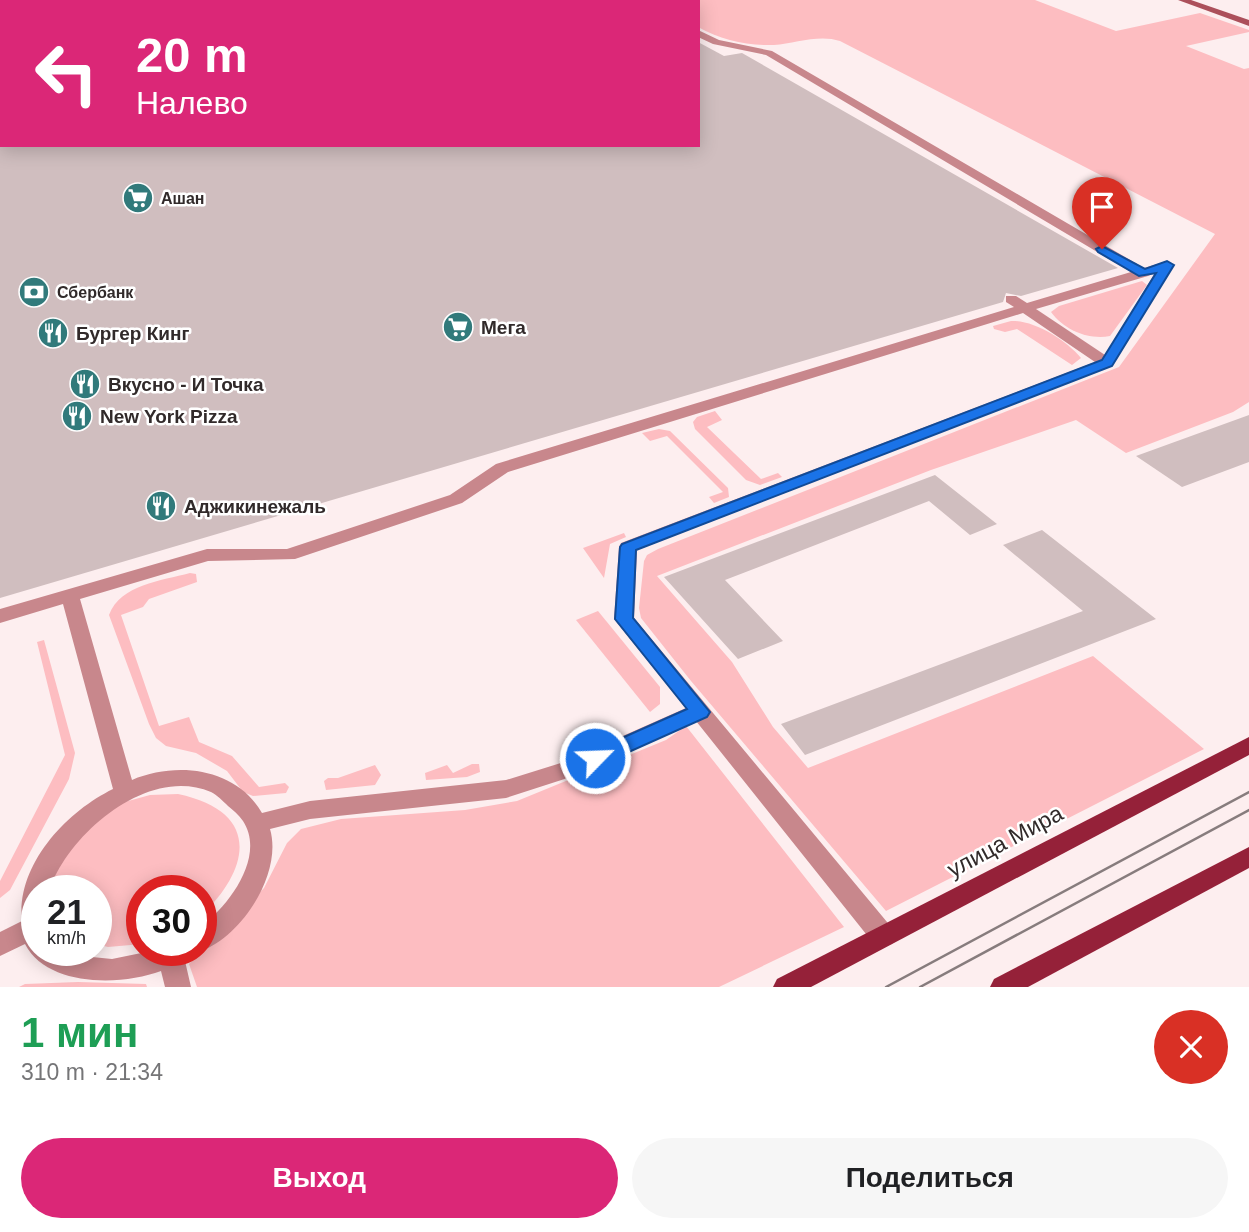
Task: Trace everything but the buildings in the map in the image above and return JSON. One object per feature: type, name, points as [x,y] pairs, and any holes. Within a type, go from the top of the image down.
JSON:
[{"type":"main road","points":[[1182,0],[1249,23]]},
{"type":"main road","name":"улица Мира","points":[[786,987],[1249,745]]},
{"type":"main road","points":[[1003,987],[1249,857]]},
{"type":"street","points":[[700,34],[716,43],[769,53],[1143,273]]},
{"type":"street","points":[[0,615],[207,555],[289,555],[456,499],[502,468],[1018,304],[1167,265],[1107,363],[628,547],[624,619],[883,936]]},
{"type":"street","points":[[1018,304],[1107,363]]},
{"type":"street","points":[[70,596],[123,786]]},
{"type":"street","points":[[258,823],[310,810],[506,789],[572,768],[700,712]]},
{"type":"street","points":[[24,875],[39,847],[62,821],[91,801],[123,786],[158,778],[191,779],[220,786],[243,801],[258,823],[262,850],[255,880],[236,909],[217,926]]},
{"type":"street","points":[[0,945],[21,939]]},
{"type":"street","points":[[79,966],[100,970],[138,966]]},
{"type":"street","points":[[177,966],[178,987]]},
{"type":"shaded area","points":[[700,0],[1035,0],[1116,31],[1200,13],[1249,30],[1186,46],[1244,69],[1249,68],[1249,402],[1233,412],[1126,453],[1076,420],[931,470],[657,576],[732,662],[773,727],[808,768],[1093,656],[1204,749],[886,911],[641,618],[639,608],[644,561],[647,555],[658,549],[1119,367],[1215,234],[840,41],[816,39],[764,45],[734,41],[700,28]]},
{"type":"shaded area","points":[[1142,281],[1147,285],[1110,336],[1077,332],[1063,324],[1051,312],[1059,306]]},
{"type":"shaded area","points":[[1011,321],[1030,324],[1049,332],[1081,358],[1072,365],[1017,329],[1005,332],[994,329],[993,326]]},
{"type":"shaded area","points":[[715,411],[722,420],[707,427],[761,479],[778,473],[782,477],[760,485],[746,480],[695,429],[693,422],[697,417]]},
{"type":"shaded area","points":[[659,429],[670,431],[728,488],[729,497],[714,503],[709,497],[723,492],[667,436],[650,441],[642,433]]},
{"type":"shaded area","points":[[624,533],[626,537],[610,544],[604,578],[583,548]]},
{"type":"shaded area","points":[[190,573],[196,574],[197,582],[149,599],[143,607],[121,615],[159,726],[189,717],[199,742],[232,756],[259,787],[285,783],[289,787],[286,793],[253,796],[243,792],[227,771],[196,753],[166,746],[156,738],[149,724],[109,615],[123,596],[132,590]]},
{"type":"shaded area","points":[[598,611],[660,687],[660,704],[650,712],[576,620]]},
{"type":"shaded area","points":[[44,640],[75,753],[69,779],[10,890],[0,898],[0,881],[65,755],[37,642]]},
{"type":"shaded area","points":[[686,726],[844,927],[719,987],[197,987],[190,966],[217,966],[217,936],[264,888],[287,843],[301,829],[341,819],[465,810],[517,801],[666,740]]},
{"type":"shaded area","points":[[472,764],[479,764],[480,772],[467,777],[426,780],[425,773],[447,765],[453,773]]},
{"type":"shaded area","points":[[375,765],[381,775],[375,785],[326,790],[324,781],[328,778],[338,778]]},
{"type":"shaded area","points":[[178,794],[204,802],[223,813],[235,827],[239,843],[238,860],[231,878],[217,898],[217,875],[126,875],[126,945],[112,947],[112,875],[55,875],[72,836],[121,803],[150,795]]},
{"type":"shaded area","points":[[25,984],[146,984],[147,987],[19,987]]},
{"type":"tram line","points":[[886,987],[1249,792]]},
{"type":"tram line","points":[[920,987],[1249,810]]},
{"type":"place","name":"Ашан","points":[[138,198]]},
{"type":"place","name":"Сбербанк","points":[[34,292]]},
{"type":"place","name":"Мега","points":[[458,327]]},
{"type":"place","name":"Бургер Кинг","points":[[53,333]]},
{"type":"place","name":"Вкусно - И Точка","points":[[85,384]]},
{"type":"place","name":"New York Pizza","points":[[77,416]]},
{"type":"place","name":"Аджикинежаль","points":[[161,506]]},
{"type":"route","points":[[595,758],[700,712],[624,619],[628,547],[1107,363],[1167,265],[1143,273],[1102,249]]}]
